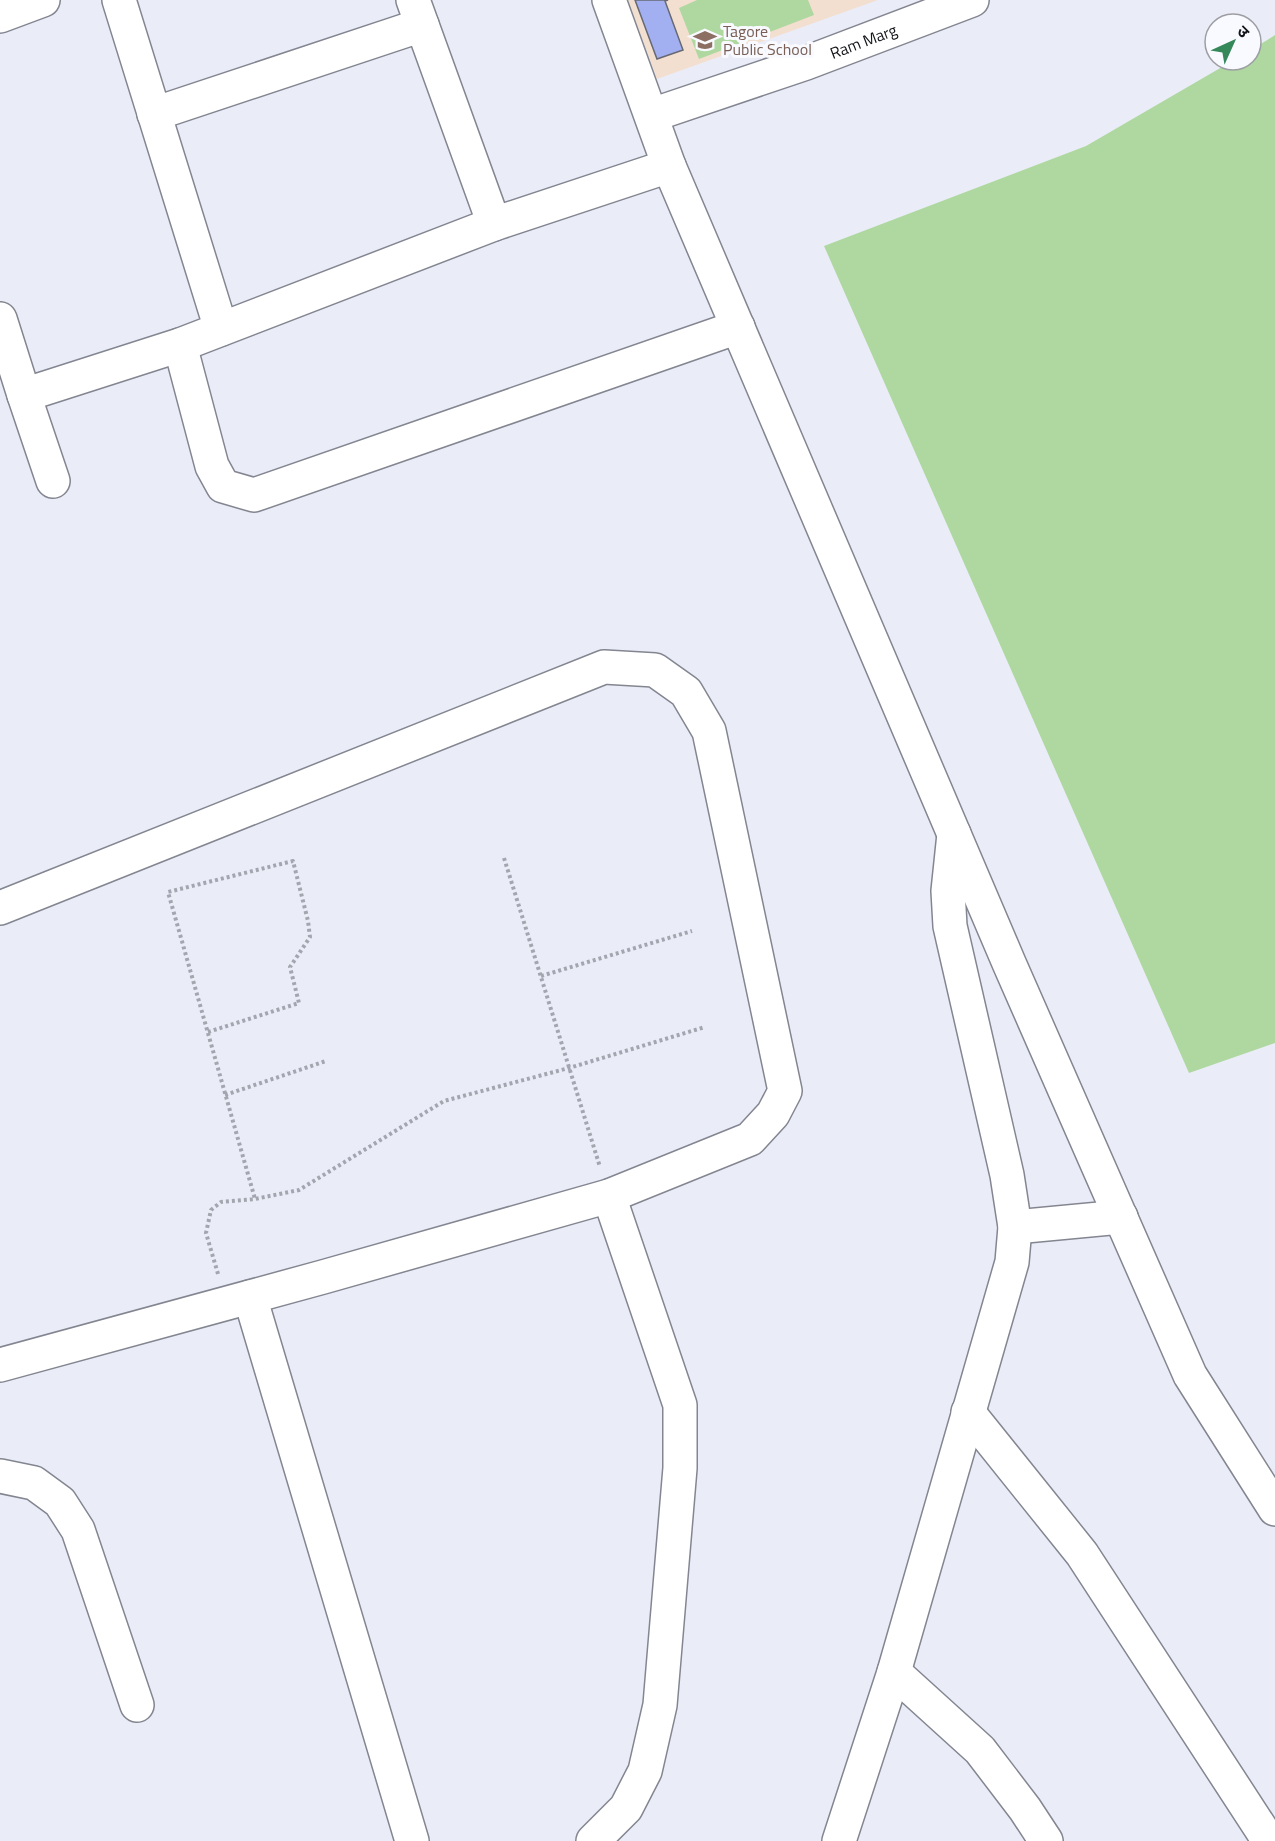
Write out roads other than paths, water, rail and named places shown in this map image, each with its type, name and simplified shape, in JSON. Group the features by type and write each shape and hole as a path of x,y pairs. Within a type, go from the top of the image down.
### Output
{"street":[{"path":"0,16 44,0"},
{"path":"119,0 221,329"},
{"path":"609,0 669,166 954,834 1190,1375 1275,1509"},
{"name":"Ram Marg","path":"652,115 806,63 972,0"},
{"path":"154,114 417,12 494,224"},
{"path":"24,395 180,345 494,224 669,166"},
{"path":"0,319 52,482"},
{"path":"180,345 212,466 222,486 254,495 738,327"},
{"path":"0,908 604,667 655,670 686,692 709,731 784,1091 773,1114 750,1139 609,1196 0,1365"},
{"path":"839,1841 894,1672 1012,1262 1015,1227 1007,1175 950,926 948,891 954,834"},
{"path":"593,1841 626,1808 645,1770 660,1705 680,1468 680,1405 609,1196"},
{"path":"1015,1227 1121,1218"},
{"path":"239,1300 412,1841"},
{"path":"968,1412 1082,1554 1269,1841"},
{"path":"0,1476 34,1483 60,1502 78,1530 136,1705"},
{"path":"894,1672 980,1750 1046,1841"}],"place":[{"name":"Tagore Public School","path":"705,40"}]}
